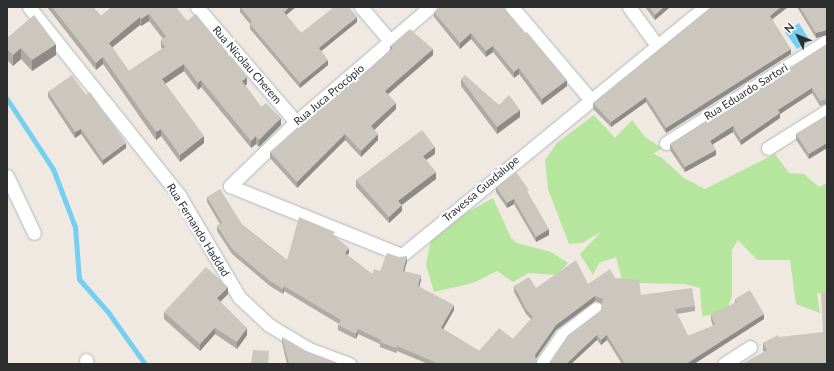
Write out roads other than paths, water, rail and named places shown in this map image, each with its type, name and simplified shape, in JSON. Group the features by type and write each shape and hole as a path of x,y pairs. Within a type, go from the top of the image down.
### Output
{"street":[{"name":"Rua Fernando Haddad","path":"29,7 179,195 239,297 276,329 309,349 349,364"},
{"name":"Rua Nicolau Cherem","path":"197,7 296,122"},
{"path":"361,7 391,42"},
{"name":"Rua Juca Procópio","path":"230,186 296,122 430,7"},
{"path":"512,7 590,99"},
{"path":"629,7 656,44"},
{"name":"Travessa Guadalupe","path":"230,186 402,255 656,44 705,7"},
{"name":"Rua Eduardo Sartori","path":"666,143 827,41"},
{"path":"768,148 827,111"},
{"path":"7,176 34,233"},
{"path":"542,364 562,335 596,309"},
{"path":"724,364 750,347"}],"water":[{"path":"799,23 810,41 797,49 785,32"}],"waterway":[{"path":"7,99 53,169 75,227 79,279 108,312 145,364"}]}
